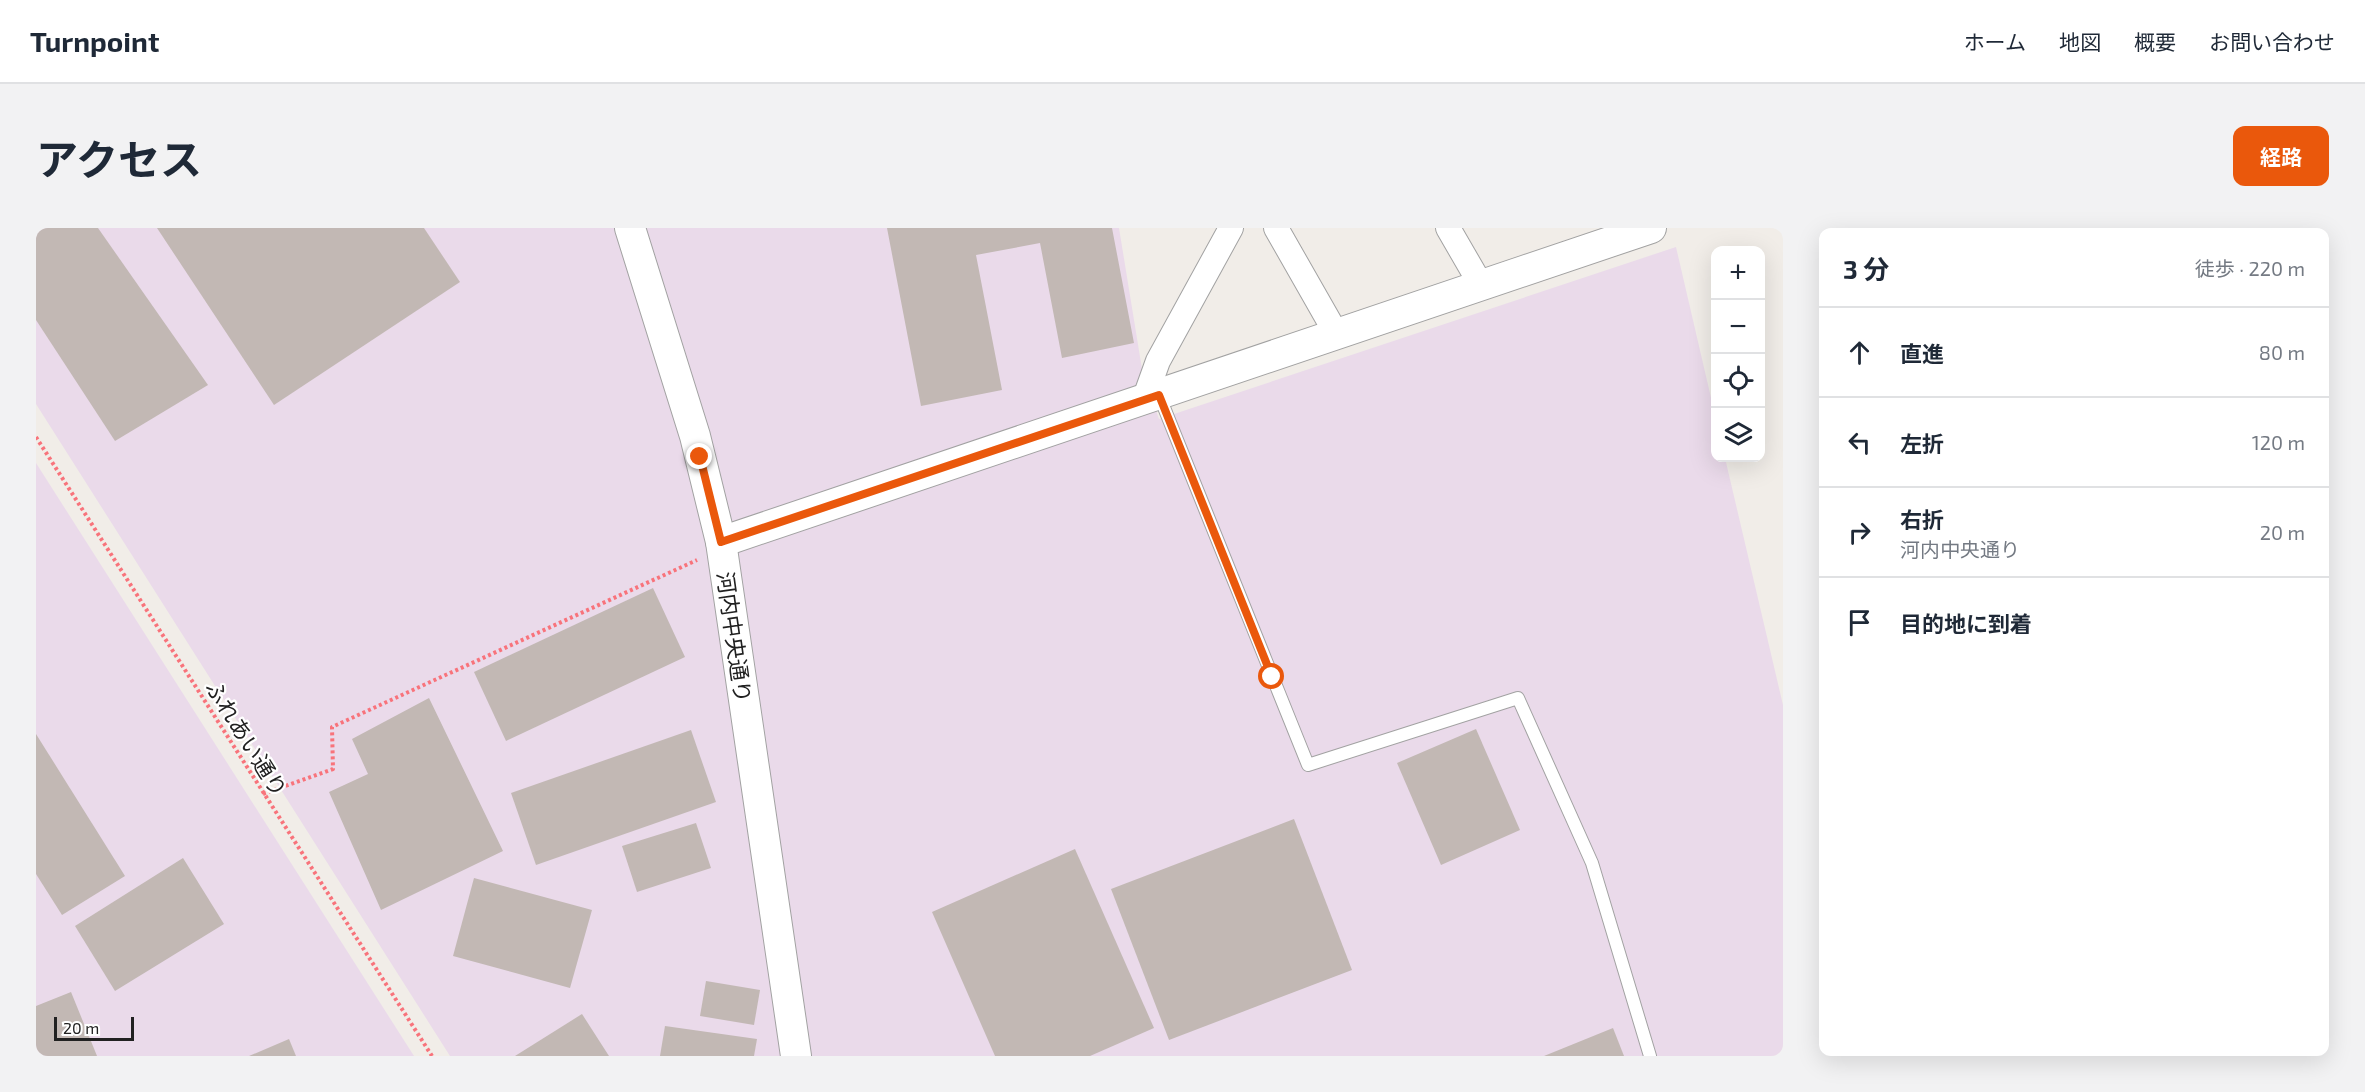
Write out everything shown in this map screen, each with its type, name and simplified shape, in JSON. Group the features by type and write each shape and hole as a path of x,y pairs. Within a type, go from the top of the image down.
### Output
{"street":[{"name":"河内中央通り","path":"630,228 695,436 721,542 796,1056"},
{"path":"1151,398 1158,361 1231,228"},
{"path":"1276,228 1337,334"},
{"path":"1448,228 1481,285"},
{"path":"721,542 1481,285 1620,233 1651,228"}],"lane":[{"path":"1151,398 1308,765 1518,698 1592,863 1650,1056"}],"path":[{"name":"ふれあい通り","path":"36,437 432,1056"},
{"path":"263,794 333,769 332,726 702,558 707,575 725,572"}],"shaded area":[{"path":"36,228 1119,228 1142,369 1159,419 1676,247 1711,398 1711,462 1726,462 1783,705 1783,1056 450,1056 36,404"},
{"path":"36,463 414,1056 36,1056"}],"building":[{"path":"36,228 98,228 208,385 115,441 36,320"},
{"path":"157,228 424,228 460,282 274,405"},
{"path":"887,228 1112,228 1134,343 1062,358 1040,243 976,255 1002,390 921,406"},
{"path":"653,588 685,657 506,741 474,672"},
{"path":"429,698 503,851 381,910 329,792 368,774 352,739"},
{"path":"1476,729 1520,830 1441,865 1397,763"},
{"path":"691,730 716,802 536,865 511,793"},
{"path":"36,734 125,876 62,915 36,874"},
{"path":"1294,819 1352,970 1169,1040 1111,889"},
{"path":"696,823 711,868 637,892 622,846"},
{"path":"1075,849 1154,1028 1090,1056 995,1056 932,912"},
{"path":"183,858 224,924 115,991 75,926"},
{"path":"474,878 592,910 570,988 453,956"},
{"path":"706,981 760,990 754,1025 700,1016"},
{"path":"71,992 97,1056 36,1056 36,1006"},
{"path":"582,1014 609,1056 515,1056"},
{"path":"665,1026 757,1039 754,1056 660,1056"},
{"path":"1613,1028 1624,1056 1544,1056"},
{"path":"289,1039 296,1056 249,1056"}],"route":[{"path":"700,457 721,542 1159,395 1272,677"}]}
